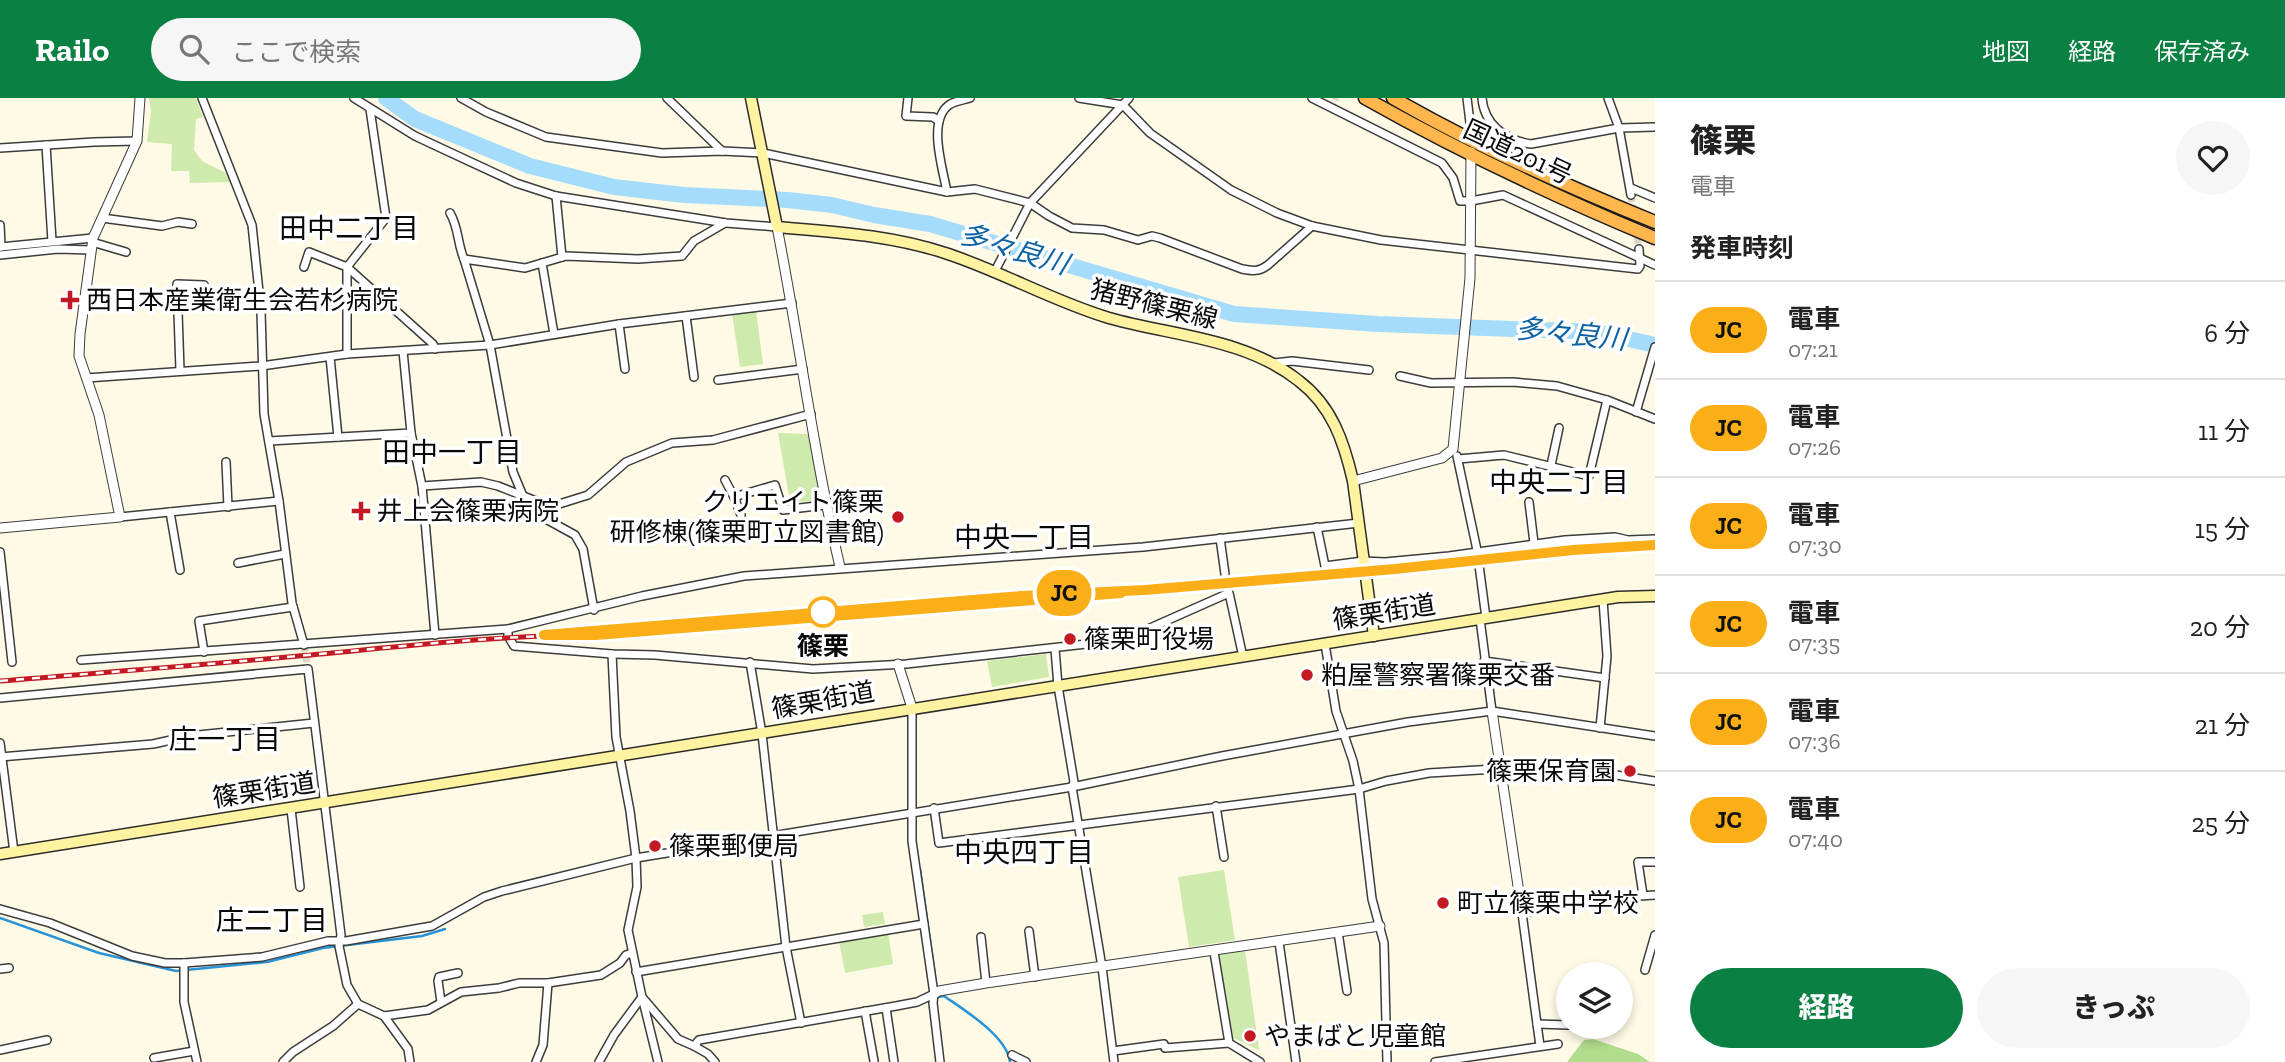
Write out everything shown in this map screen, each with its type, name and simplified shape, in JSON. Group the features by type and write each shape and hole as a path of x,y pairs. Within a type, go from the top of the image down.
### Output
{"highway":[{"name":"国道201号","path":"1365,98 1471,156 1591,212 1655,238"},
{"name":"国道201号","path":"1393,98 1536,171 1655,222"}],"main road":[{"path":"751,98 776,225"},
{"name":"猪野篠栗線","path":"776,225 896,240 947,253 995,270 1070,306 1236,348 1273,363 1299,381 1323,403 1338,431 1353,481 1374,636"},
{"name":"篠栗街道","path":"0,854 1603,600 1655,596"}],"street":[{"path":"120,517 99,415 79,356 80,334 92,243 137,141 140,98"},
{"path":"202,98 252,225 260,303 264,414 293,607 304,645"},
{"path":"354,98 415,136 516,183 556,196 726,223 776,225 792,303 825,505 840,567"},
{"path":"461,98 486,112 546,137 662,153 722,151 763,155 947,192 975,189 1030,203 1072,228 1104,230 1138,240 1152,236 1254,271 1261,271 1312,226"},
{"path":"667,98 722,151"},
{"path":"908,98 906,116 933,117 939,121"},
{"path":"947,192 936,128 949,104 970,98"},
{"path":"1079,98 1123,105 1150,133 1231,190 1277,213 1312,226 1381,240 1637,269 1639,249"},
{"path":"995,270 1030,203 1129,98"},
{"path":"1312,98 1333,104 1442,163 1453,178 1460,201 1503,195 1655,265"},
{"path":"1467,98 1472,139 1470,249 1453,449 1458,459 1477,550 1484,661 1502,770 1539,1046"},
{"path":"1482,98 1483,110 1495,128 1531,144 1619,128 1655,127"},
{"path":"1608,98 1619,128 1631,191 1655,198"},
{"path":"347,354 347,267 386,218 370,109"},
{"path":"0,148 137,141"},
{"path":"46,145 52,241"},
{"path":"556,196 562,257"},
{"path":"450,213 457,225 460,250 490,345 513,472 523,496 544,518 575,535 583,549 594,610"},
{"path":"102,218 162,226 178,222 192,224"},
{"path":"464,259 525,268 562,257 638,259 682,256 694,241 726,223"},
{"path":"0,225 0,250"},
{"path":"0,250 52,241 92,243 126,252"},
{"path":"0,250 58,249 92,243"},
{"path":"304,267 309,252 347,267 433,344 435,349"},
{"path":"542,263 554,334"},
{"path":"180,370 177,284 204,285"},
{"path":"86,378 261,366 347,354 490,345 619,324 792,303"},
{"path":"686,316 694,377"},
{"path":"619,324 625,369"},
{"path":"1636,412 1655,347"},
{"path":"403,351 411,433 422,486 435,635"},
{"path":"330,357 338,437"},
{"path":"1273,363 1292,361 1369,370"},
{"path":"718,380 803,369"},
{"path":"1400,376 1431,383 1557,386 1607,400 1655,419"},
{"path":"1458,459 1504,455 1589,476 1607,400"},
{"path":"422,486 481,482 556,505 588,495 626,462 672,443 713,440 811,414"},
{"path":"1551,466 1559,428"},
{"path":"269,441 411,433"},
{"path":"1353,481 1442,458 1453,449"},
{"path":"226,462 228,507"},
{"path":"725,480 741,515"},
{"path":"734,497 775,485 783,510 825,505"},
{"path":"0,528 279,501"},
{"path":"1529,502 1534,543"},
{"path":"170,512 180,570"},
{"path":"81,660 509,629 642,596 744,576 966,560 1359,523"},
{"path":"1317,527 1325,566 1363,561 1385,562 1534,543 1615,537 1628,540 1655,539"},
{"path":"1220,538 1224,573"},
{"path":"0,552 12,662"},
{"path":"237,563 285,554"},
{"path":"509,629 508,636 514,646 750,662 813,669 898,664 1123,640 1229,593 1244,657"},
{"path":"1600,728 1607,656 1603,600"},
{"path":"204,652 199,621 293,607"},
{"path":"1325,644 1336,711 1359,789 1372,899 1384,943 1387,1062"},
{"path":"1055,649 1058,686 1074,782 1072,787 1102,967 1114,1062"},
{"path":"612,654 616,737 636,858 637,887 628,930 659,1062"},
{"path":"1484,661 1605,678"},
{"path":"750,662 762,734 786,947 802,1023"},
{"path":"898,664 912,709 911,812 940,1062"},
{"path":"0,698 308,669 339,946 347,985 358,1004 384,1016 408,1049 410,1062"},
{"path":"0,909 50,923 132,956 165,963 262,957 328,941 432,926 484,897 502,891 636,858 1072,787 1344,734 1492,711 1655,736"},
{"path":"1,757 153,744 189,736 314,723"},
{"path":"0,744 14,852"},
{"path":"934,808 939,843 1359,789 1386,780 1429,773 1548,768 1655,780"},
{"path":"1216,806 1224,858"},
{"path":"291,809 300,887"},
{"path":"1643,895 1637,862 1655,862"},
{"path":"1522,913 1594,899 1655,895"},
{"path":"636,972 924,924"},
{"path":"694,1046 699,1040 917,1002 939,990 1380,926"},
{"path":"1029,931 1035,977"},
{"path":"1338,932 1347,991"},
{"path":"1644,970 1655,935"},
{"path":"981,936 986,983"},
{"path":"1279,942 1296,1062"},
{"path":"1214,952 1229,1043"},
{"path":"384,1016 428,1010 461,992 601,975 632,953"},
{"path":"184,963 184,1002 197,1062"},
{"path":"441,1002 439,976 458,973"},
{"path":"536,1062 543,1045 548,983"},
{"path":"642,997 678,1040 708,1054 715,1062"},
{"path":"599,1062 611,1038 642,997"},
{"path":"282,1062 358,1004"},
{"path":"886,1008 894,1062"},
{"path":"865,1011 874,1061"},
{"path":"1537,1024 1556,1025"},
{"path":"0,1050 47,1040"},
{"path":"1113,1051 1164,1044 1165,1048 1229,1043 1260,1062"},
{"path":"1435,1062 1558,1044"},
{"path":"154,1058 194,1051"},
{"path":"1012,1055 1026,1062"}],"green space":[{"path":"149,98 196,98 203,117 196,119 194,150 202,161 230,175 231,182 190,183 189,171 171,171 172,144 147,142 151,111"},
{"path":"756,310 763,364 740,367 732,313"},
{"path":"778,433 810,434 822,501 790,502"},
{"path":"1046,654 1049,677 992,687 987,661"},
{"path":"1224,870 1235,940 1189,947 1178,877"},
{"path":"883,912 885,924 864,927 862,915"},
{"path":"888,932 893,964 845,973 839,941"},
{"path":"1245,950 1259,1050 1233,1038 1219,954"},
{"path":"1593,1039 1638,1054 1650,1062 1567,1062 1584,1040"}],"waterway":[{"name":"多々良川","path":"386,98 415,119 530,166 614,187 684,195 832,205 930,224 1234,314 1378,324 1597,332 1655,345"},
{"path":"920,869 936,984"},
{"path":"0,918 99,953 176,971 267,962 323,948 422,936 445,929"},
{"path":"937,994 938,997 944,996 993,1033 1007,1052 1010,1062"}],"tunnel":[{"path":"1631,195 1639,249"},
{"path":"304,645 308,669"}],"railway":[{"path":"0,681 480,640 596,635 1098,596 1573,550 1655,545"}],"train":[{"name":"JC","path":"1121,593 596,635 544,635 1021,596 1145,590 1395,569 1573,550 1655,545"}],"place":[{"name":"西日本産業衛生会若杉病院","path":"70,300"},
{"name":"井上会篠栗病院","path":"361,511"},
{"name":"クリエイト篠栗 研修棟(篠栗町立図書館)","path":"898,517"},
{"name":"篠栗","path":"823,612"},
{"name":"篠栗町役場","path":"1070,639"},
{"name":"粕屋警察署篠栗交番","path":"1307,675"},
{"name":"篠栗保育園","path":"1630,771"},
{"name":"篠栗郵便局","path":"655,846"},
{"name":"町立篠栗中学校","path":"1443,903"},
{"name":"やまばと児童館","path":"1250,1036"}],"district":[{"name":"田中二丁目","path":"349,228"},
{"name":"田中一丁目","path":"452,452"},
{"name":"中央二丁目","path":"1559,482"},
{"name":"中央一丁目","path":"1024,537"},
{"name":"庄一丁目","path":"225,739"},
{"name":"中央四丁目","path":"1024,852"},
{"name":"庄二丁目","path":"272,920"}]}
